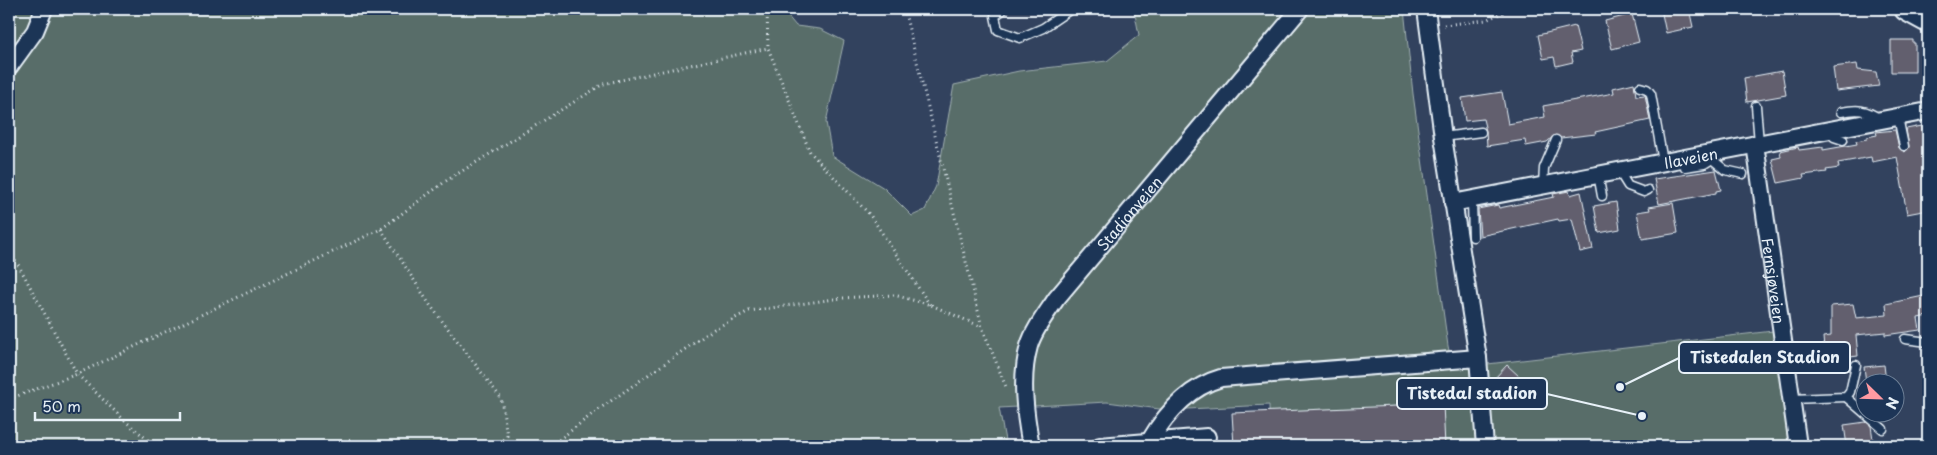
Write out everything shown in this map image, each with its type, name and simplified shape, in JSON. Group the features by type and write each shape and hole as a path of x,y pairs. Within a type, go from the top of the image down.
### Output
{"main road":[{"path":"1906,9 1928,21"}],"street":[{"path":"9,67 36,30 44,9"},
{"name":"Stadionveien","path":"1031,446 1025,412 1026,364 1030,344 1056,299 1300,9"},
{"path":"1426,9 1443,137 1478,358 1485,446"},
{"name":"Ilaveien","path":"1453,203 1618,170 1712,156 1757,144 1809,140 1828,130 1928,111"},
{"name":"Femsjøveien","path":"1757,144 1798,446"},
{"path":"1149,442 1168,413 1214,380 1478,358"},
{"path":"1100,446 1207,437"}],"lane":[{"path":"1004,9 995,16 998,30 1020,38 1043,28 1072,9"},
{"path":"1640,87 1647,89 1651,94 1663,162"},
{"path":"1756,106 1757,144"},
{"path":"1841,112 1858,109 1870,112 1882,120"},
{"path":"1898,117 1904,146"},
{"path":"1828,130 1834,137 1843,140"},
{"path":"1443,137 1481,132"},
{"path":"1543,185 1544,168 1556,140"},
{"path":"1685,167 1704,164 1712,156 1726,170 1743,174"},
{"path":"1618,170 1628,186 1644,192 1648,190"},
{"path":"1598,174 1602,196"},
{"path":"1472,200 1473,237"},
{"path":"1905,339 1928,342"},
{"path":"1846,397 1850,392 1856,365"},
{"path":"1791,399 1846,397 1883,429"}],"path":[{"path":"767,9 768,48 810,152 870,216 931,306"},
{"path":"551,446 595,412 714,329 749,311 842,298 894,295 931,306 982,327 904,9"},
{"path":"1429,27 1486,20 1510,9"},
{"path":"9,399 77,374 382,229 446,181 603,84 768,48"},
{"path":"382,229 430,305 501,398 507,436 496,446"},
{"path":"9,253 77,374 124,420 155,446"}],"green space":[{"path":"9,9 790,9 786,14 796,26 820,29 844,41 826,122 832,156 884,188 912,216 925,210 936,186 954,85 1019,71 1107,61 1139,35 1134,9 1404,9 1413,94 1448,346 1453,368 1773,331 1790,446 1270,446 1269,405 1167,410 1107,402 999,408 1006,446 9,446"}],"building":[{"path":"1661,9 1689,9 1693,27 1666,33"},
{"path":"1632,14 1639,42 1612,49 1605,21"},
{"path":"1575,26 1581,51 1571,53 1573,62 1556,66 1554,57 1543,59 1538,35"},
{"path":"1891,40 1913,40 1913,43 1915,43 1915,72 1891,72"},
{"path":"1857,64 1858,70 1876,72 1879,86 1836,91 1833,67"},
{"path":"1782,71 1786,95 1747,102 1744,78"},
{"path":"1634,83 1636,96 1645,95 1650,120 1595,132 1596,134 1561,138 1555,135 1547,142 1526,146 1525,140 1487,146 1483,119 1465,121 1462,98 1502,92 1508,124 1545,117 1543,106 1614,93 1613,88"},
{"path":"1922,126 1928,169 1928,210 1907,214 1897,157 1872,162 1871,157 1838,163 1839,168 1826,170 1827,172 1803,175 1804,178 1778,183 1772,159 1781,157 1780,151 1798,147 1799,150 1823,147 1823,150 1857,144 1856,141 1877,135 1876,132 1895,130 1899,148 1905,152 1909,147 1906,129"},
{"path":"1716,170 1721,190 1716,191 1716,193 1659,204 1654,179"},
{"path":"1569,191 1570,195 1581,192 1593,249 1580,252 1572,219 1559,221 1558,219 1480,236 1478,209 1498,205 1499,208 1554,197 1553,194"},
{"path":"1616,202 1620,229 1599,233 1594,206"},
{"path":"1673,203 1678,233 1642,239 1637,212 1650,210 1649,207"},
{"path":"1928,295 1928,316 1918,318 1920,330 1885,335 1885,332 1856,335 1858,356 1825,360 1823,337 1831,336 1831,306 1853,304 1856,318 1887,315 1886,304"},
{"path":"1507,365 1520,377 1508,391 1494,379"},
{"path":"1884,365 1885,372 1865,372 1864,367"},
{"path":"1443,404 1445,446 1234,446 1232,413"},
{"path":"1866,422 1871,426 1874,446 1847,446 1844,425"}],"place":[{"name":"Tistedalen Stadion","path":"1620,387"},
{"name":"Tistedal stadion","path":"1642,416"}]}
